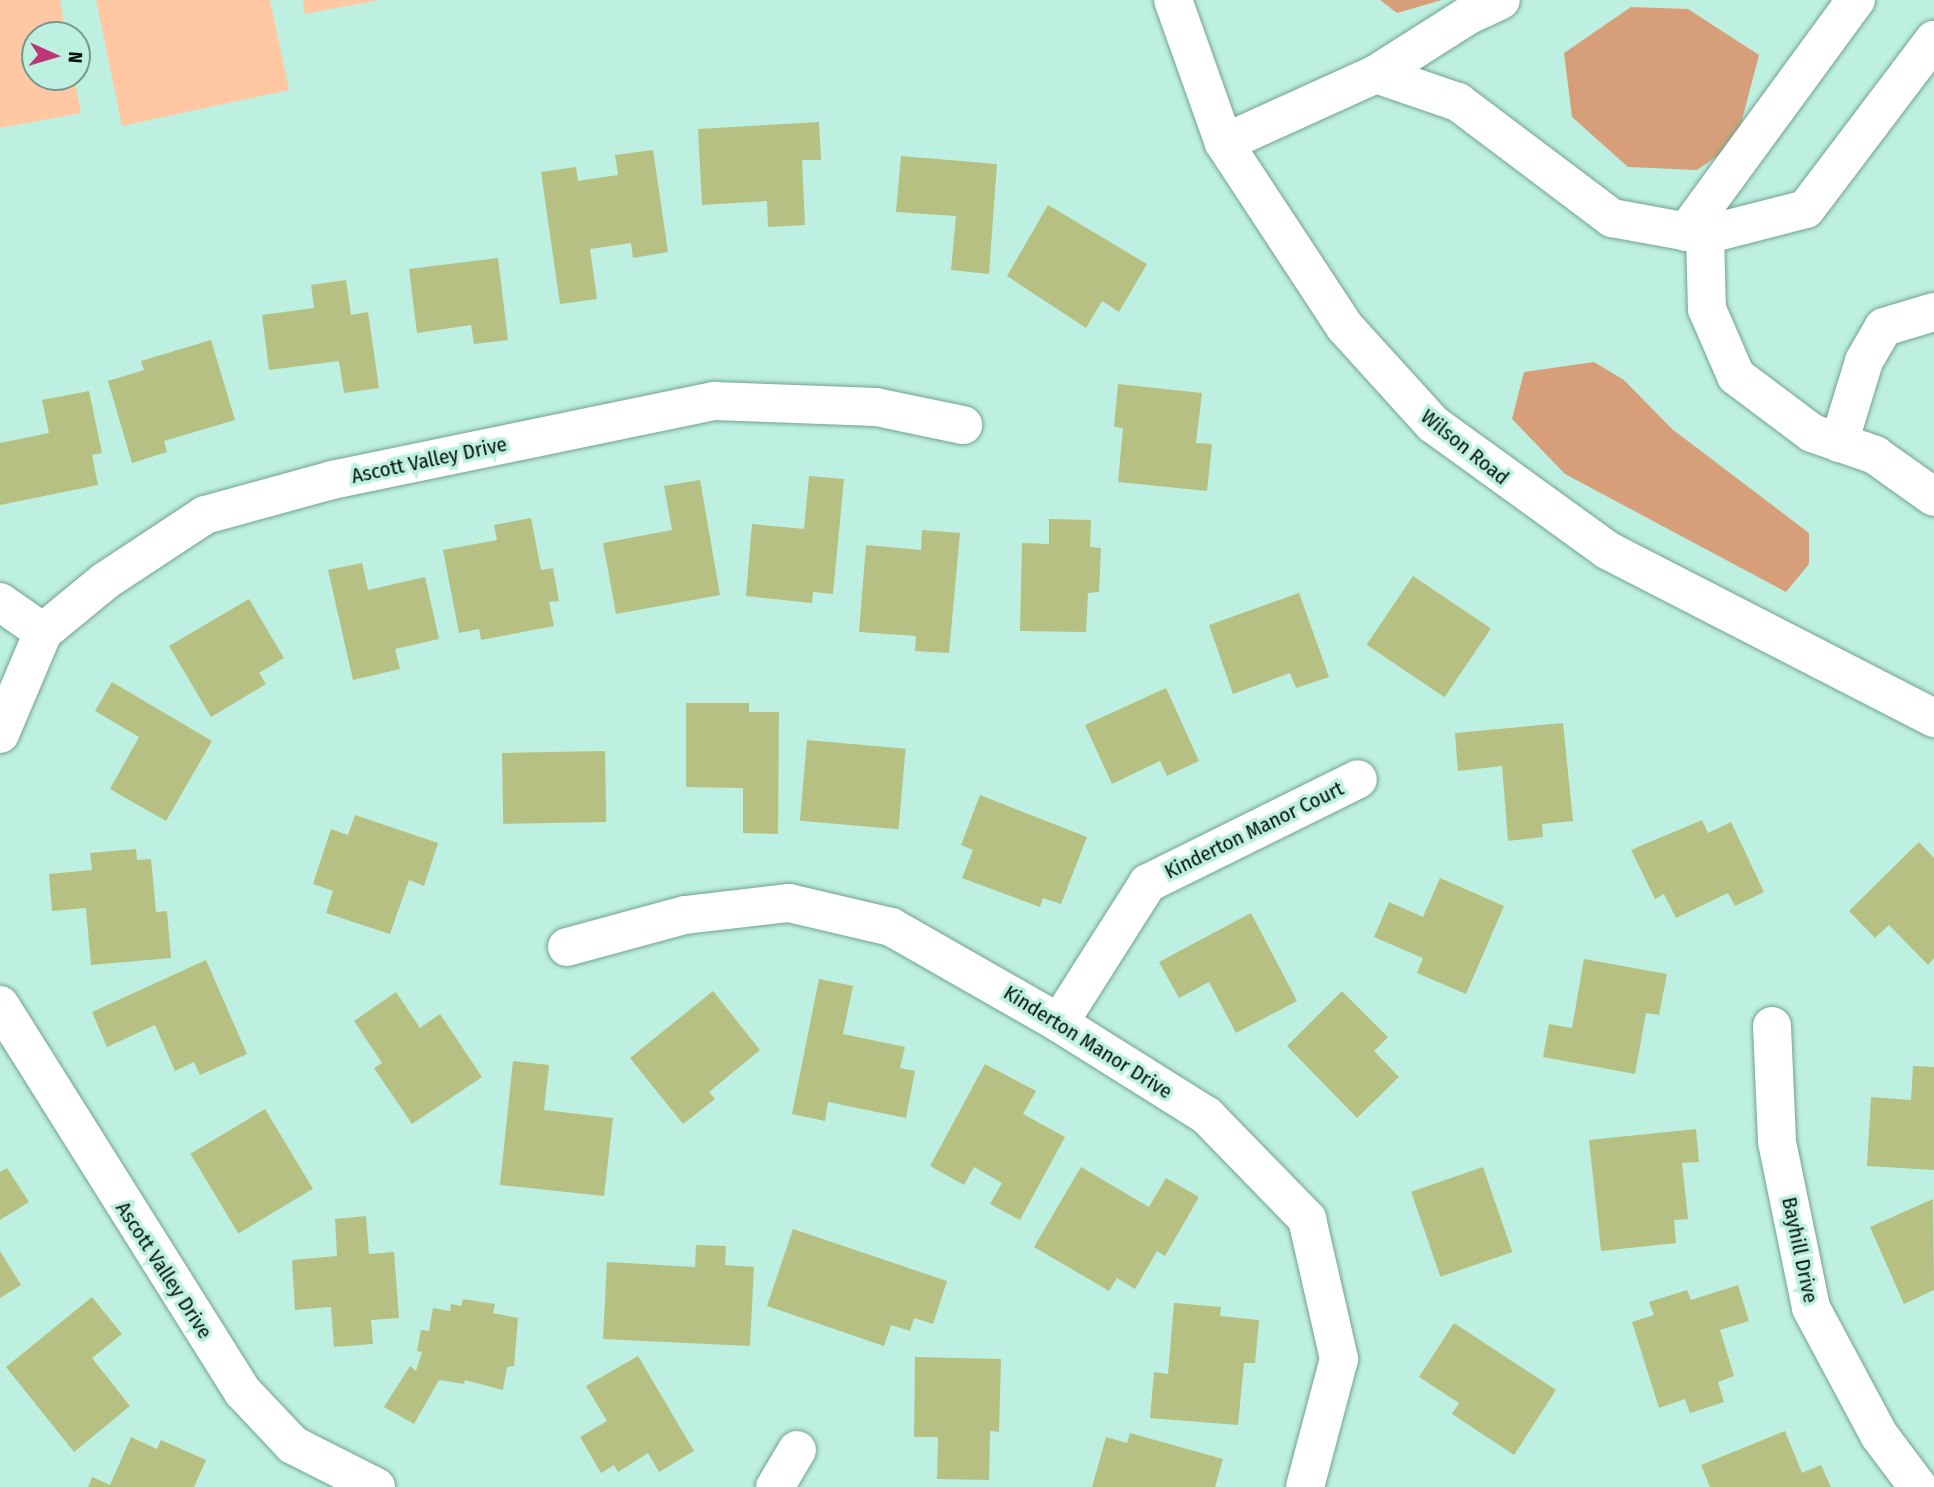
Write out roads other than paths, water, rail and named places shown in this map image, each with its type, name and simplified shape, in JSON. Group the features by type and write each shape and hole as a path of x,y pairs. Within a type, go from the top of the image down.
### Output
{"street":[{"name":"Wilson Road","path":"1173,0 1224,143 1345,327 1433,424 1607,550 1934,718"},
{"path":"1224,143 1376,74 1469,15 1501,0"},
{"path":"1856,0 1695,234 1707,309 1736,376 1812,433 1875,455 1934,497"},
{"path":"1376,74 1458,102 1612,218 1695,234 1806,209 1934,40"},
{"path":"1839,443 1864,361 1884,327 1934,312"},
{"name":"Ascott Valley Drive","path":"0,734 43,632 105,581 205,515 332,480 714,401 876,407 963,425"},
{"path":"0,602 43,632"},
{"name":"Kinderton Manor Court","path":"1059,1023 1148,883 1358,779"},
{"name":"Kinderton Manor Drive","path":"567,947 685,915 789,903 891,927 1059,1023 1208,1116 1307,1219 1339,1359 1314,1484"},
{"name":"Ascott Valley Drive","path":"0,1005 243,1392 293,1445 376,1487"},
{"name":"Bayhill Drive","path":"1772,1026 1777,1142 1811,1308 1879,1435 1918,1487"},
{"path":"775,1487 797,1450"}]}
